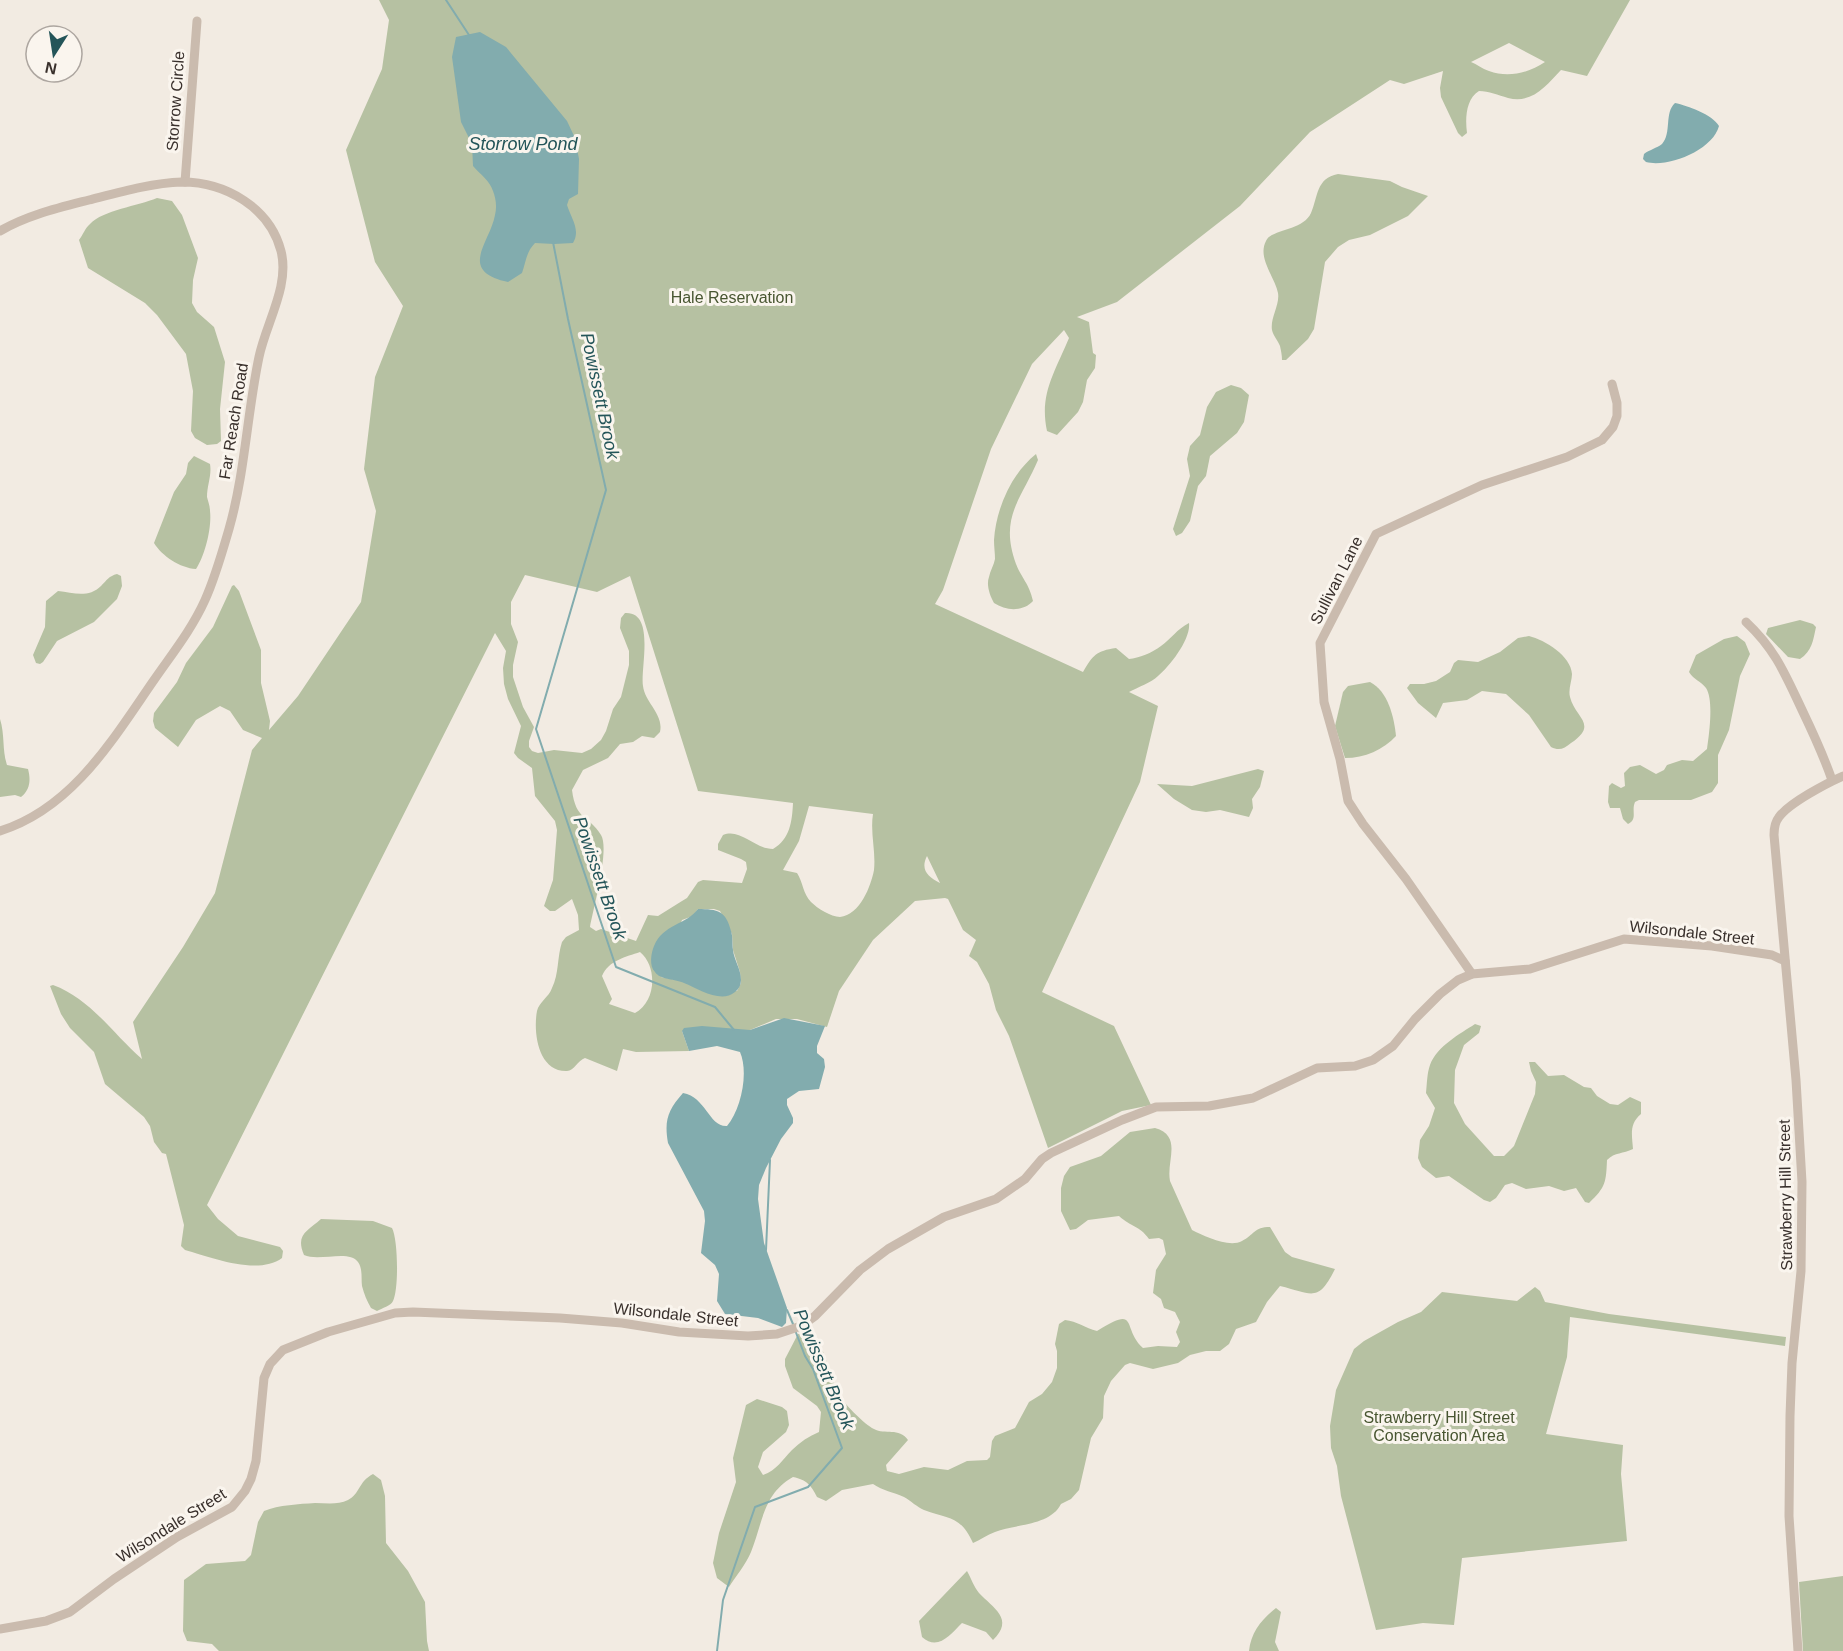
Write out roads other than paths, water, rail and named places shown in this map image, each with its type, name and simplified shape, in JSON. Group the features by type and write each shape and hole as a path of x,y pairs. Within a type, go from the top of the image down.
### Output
{"street":[{"name":"Storrow Circle","path":"185,182 197,21"},
{"name":"Far Reach Road","path":"0,231 19,220 55,208 124,191 185,182 214,187 240,197 262,213 274,230 284,272 259,358 243,462 230,526 205,600 189,628 92,766 70,791 27,819 0,831"},
{"name":"Sullivan Lane","path":"1472,974 1348,801 1340,759 1324,702 1320,643 1376,534 1482,485 1567,457 1602,440 1617,416 1617,403 1612,384"},
{"path":"1746,622 1766,642 1785,670 1821,748 1832,780"},
{"name":"Strawberry Hill Street","path":"1798,1651 1790,1516 1790,1416 1792,1363 1801,1271 1803,1198 1801,1142 1773,835 1778,818 1787,809 1832,780 1843,776"},
{"name":"Wilsondale Street","path":"0,1629 46,1621 70,1612 114,1579 177,1538 232,1507 242,1497 251,1479 263,1383 268,1368 283,1350 310,1339 395,1313 413,1312 560,1318 622,1323 679,1332 747,1336 792,1329 815,1316 860,1270 888,1249 944,1217 996,1199 1025,1179 1042,1159 1051,1153 1156,1107 1209,1106 1253,1098 1317,1068 1355,1066 1373,1060 1393,1046 1415,1018 1440,994 1458,980 1472,974 1530,969 1624,939 1712,946 1772,955 1785,961"}],"water":[{"name":"Storrow Pond","path":"480,32 506,47 567,121 575,138 579,159 578,194 569,199 567,205 576,229 573,243 535,243 528,254 522,273 508,282 484,271 480,263 483,246 495,215 495,200 490,184 473,166 472,144 461,122 452,57 456,37"},
{"path":"1675,103 1693,108 1716,122 1719,126 1715,135 1699,150 1677,160 1646,162 1643,159 1644,154 1662,144 1665,139 1670,112"},
{"path":"698,909 720,912 729,924 741,980 739,988 729,995 710,994 657,975 653,969 652,952 658,939"},
{"path":"784,1018 825,1026 817,1046 817,1053 824,1059 825,1067 819,1089 799,1091 787,1099 793,1123 781,1139 759,1185 758,1199 764,1243 787,1308 786,1323 782,1327 758,1318 725,1314 717,1301 719,1274 715,1265 701,1253 704,1211 668,1143 667,1122 671,1110 683,1093 697,1100 716,1122 727,1126 740,1101 744,1080 740,1052 717,1046 689,1051 682,1031 684,1028 702,1026 750,1030"}],"waterway":[{"name":"Powissett Brook","path":"446,0 469,35"},
{"name":"Powissett Brook","path":"553,242 606,490 536,729 616,967 715,1007 734,1030"},
{"name":"Powissett Brook","path":"766,1250 770,1160"},
{"name":"Powissett Brook","path":"787,1310 793,1324"},
{"name":"Powissett Brook","path":"717,1651 723,1600 755,1507 808,1487 842,1448 813,1369 805,1356 795,1330"}],"park label":[{"name":"Hale Reservation","path":"732,297"},
{"name":"Strawberry Hill Street Conservation Area","path":"1439,1426"}]}
